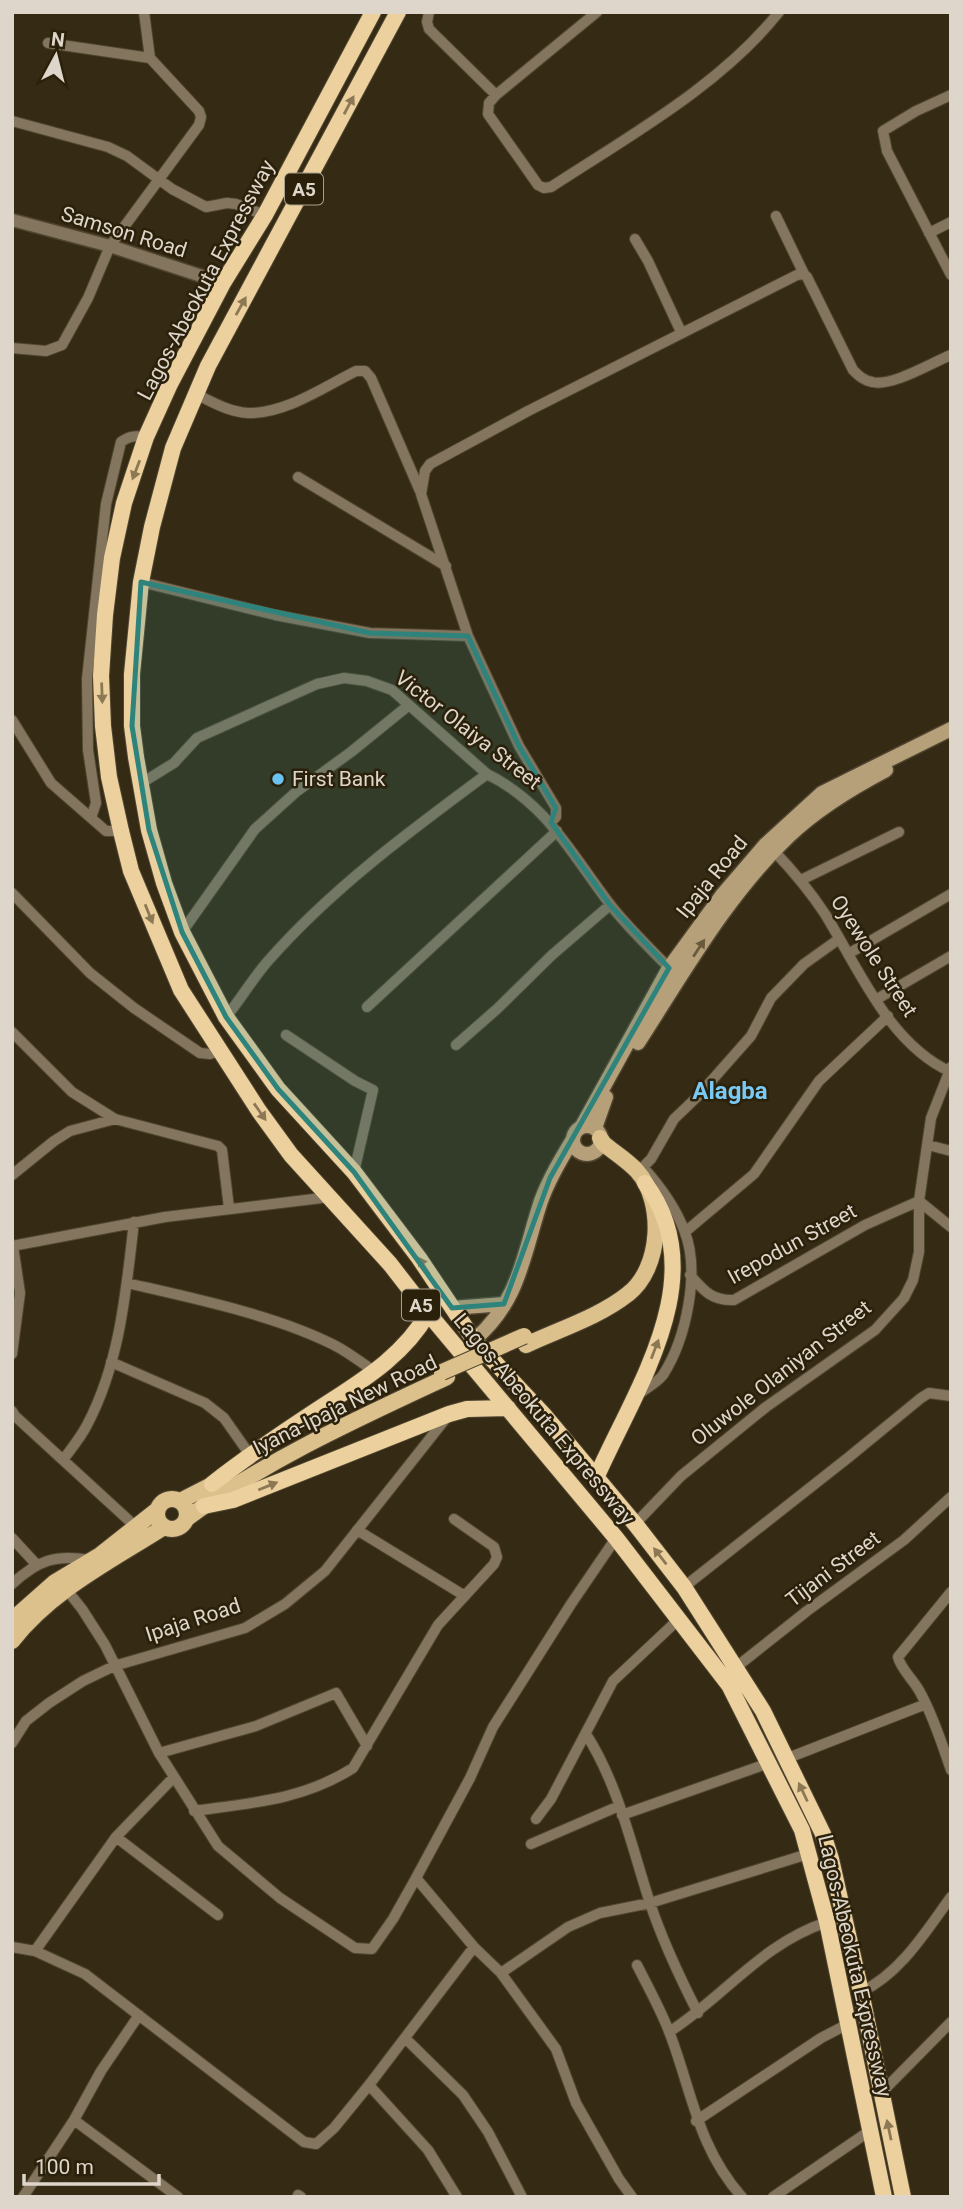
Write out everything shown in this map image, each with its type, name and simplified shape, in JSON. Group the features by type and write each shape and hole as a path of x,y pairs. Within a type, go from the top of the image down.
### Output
{"highway":[{"name":"Lagos-Abeokuta Expressway","path":"373,12 265,215 223,283 170,384 146,438 124,503 105,615 101,676 109,777 121,831 131,871 181,990 218,1051 291,1155 390,1264 616,1538 729,1685 802,1830 827,1922 884,2197"},
{"name":"Lagos-Abeokuta Expressway","path":"398,12 208,366 173,447 141,582 132,674 132,726 140,784 156,856 182,932 226,1017 278,1089 354,1172 419,1258 474,1340 544,1415 684,1587 763,1711 788,1758 831,1858 903,2197"},
{"path":"596,1478 636,1396 664,1326 673,1265 671,1237 663,1210 642,1174"},
{"path":"212,1485 250,1455 375,1371 407,1343 428,1313"},
{"path":"204,1506 233,1500 449,1413 467,1409 508,1408"}],"main road":[{"name":"Ipaja Road","path":"474,1340 492,1324 505,1304 526,1258 540,1205 554,1171 587,1133 609,1088 717,902 765,845 822,793 951,729"},
{"name":"Ipaja Road","path":"674,973 774,851 796,829 828,804 894,766 951,738"},
{"path":"587,1133 642,1174"},
{"path":"554,1171 600,1145 587,1133"},
{"path":"586,1153 575,1147 587,1133"},
{"name":"Iyana-Ipaja New Road","path":"525,1340 608,1298 625,1284 642,1254 647,1238 647,1223 644,1207 633,1182 602,1154 586,1153"},
{"name":"Iyana-Ipaja New Road","path":"180,1501 371,1404 603,1310 630,1293 640,1282 653,1253 656,1237 654,1211 642,1174"},
{"path":"452,1308 505,1304"},
{"name":"Iyana-Ipaja New Road","path":"186,1519 231,1487 445,1375"},
{"path":"12,1620 55,1582 92,1560 168,1499 180,1501 186,1509 186,1519 180,1527 169,1529 158,1520 157,1510"},
{"path":"12,1641 23,1627 66,1590 164,1527"}],"street":[{"path":"12,348 46,351 62,345 88,298 110,246 200,125 199,111 150,58 144,12"},
{"path":"429,12 429,29 496,95"},
{"path":"597,12 488,103 488,114 538,185 544,188 551,187 650,123 715,75 753,42 779,12"},
{"path":"48,43 150,58"},
{"path":"951,95 916,111 883,131 887,151 951,275"},
{"path":"12,121 108,148 127,156 158,179 206,206 236,204 265,215"},
{"path":"776,216 853,370 863,379 874,383 888,382 951,355"},
{"name":"Samson Road","path":"12,220 110,246 223,283"},
{"path":"929,233 951,222"},
{"path":"635,239 681,332"},
{"path":"421,494 425,471 430,464 681,332 804,274"},
{"path":"196,393 227,409 247,413 272,411 356,370 365,371 371,378 421,494 468,636 519,746 556,808 554,827 367,1007"},
{"path":"91,818 96,803 88,750 87,679 105,514 111,476 121,442 135,435 146,438"},
{"path":"298,477 446,566"},
{"path":"141,582 275,615 370,633 468,636"},
{"name":"Victor Olaiya Street","path":"140,784 174,763 197,738 317,684 344,678 367,681 392,690 487,774 506,783 554,827 610,905 674,973"},
{"path":"182,932 255,829 296,792 409,705"},
{"path":"12,720 51,783 106,831 121,831"},
{"path":"226,1017 266,962 311,916 384,852 487,774"},
{"path":"801,880 899,832"},
{"name":"Oyewole Street","path":"774,851 801,880 888,1016 916,1049 950,1070"},
{"path":"12,893 90,973 134,1008 200,1053 218,1051"},
{"path":"848,954 951,894"},
{"path":"456,1045 610,905"},
{"path":"636,1396 661,1377 678,1346 689,1299 690,1275 685,1232 660,1186 642,1174 674,1119 751,1036 771,998 804,964 839,939"},
{"path":"877,999 951,956"},
{"path":"685,1232 754,1174 819,1081 888,1016"},
{"path":"12,1032 72,1091 115,1119 218,1146 222,1150 229,1208"},
{"path":"286,1035 373,1090 354,1172"},
{"name":"Oluwole Olaniyan Street","path":"635,1524 681,1476 766,1407 875,1330 904,1298 913,1280 919,1252 922,1167 931,1118 950,1070"},
{"path":"14,1169 70,1131 115,1119"},
{"path":"928,1145 951,1151"},
{"path":"12,1354 20,1293 12,1246 134,1222 330,1197"},
{"path":"919,1202 951,1227"},
{"name":"Irepodun Street","path":"690,1275 708,1295 720,1301 734,1300 865,1225 919,1202"},
{"path":"63,1460 86,1426 106,1382 124,1308 134,1222"},
{"path":"127,1283 251,1314 316,1337 336,1346 375,1371"},
{"path":"111,1362 205,1403 225,1418 250,1455"},
{"path":"684,1587 921,1398 929,1393 951,1396"},
{"path":"12,1411 136,1527"},
{"name":"Ipaja Road","path":"12,1743 26,1721 83,1681 114,1666 245,1628 268,1616 325,1571 449,1413"},
{"name":"Tijani Street","path":"735,1668 904,1540 951,1497"},
{"path":"194,1811 289,1797 313,1790 353,1768 438,1625 495,1564 497,1557 494,1547 454,1519"},
{"path":"357,1530 465,1596"},
{"path":"12,1538 36,1564"},
{"path":"66,1590 105,1645 159,1753 218,1846 280,1898 355,1948 372,1949 416,1878 470,1778 493,1727 616,1538"},
{"path":"12,1584 36,1564 70,1556 92,1560"},
{"path":"951,1592 898,1657 900,1665 909,1674 926,1704 951,1770"},
{"path":"536,1819 551,1799 613,1681 680,1618"},
{"path":"159,1753 256,1726 337,1693 367,1746"},
{"path":"788,1758 926,1704"},
{"path":"586,1734 600,1756 621,1811 669,1957 698,2013"},
{"path":"531,1844 621,1811 769,1763"},
{"path":"34,1951 116,1837 174,1777"},
{"path":"116,1837 218,1915"},
{"path":"501,1973 568,1927 600,1913 650,1903 808,1854"},
{"path":"416,1878 474,1947 501,1973 556,2049 576,2103 632,2197"},
{"path":"861,1992 877,1984 902,1961 951,1897"},
{"path":"669,2032 698,2013 744,1969 803,1930 827,1922"},
{"path":"12,1947 34,1951 85,1974 304,2142 316,2144 334,2128 369,2085 474,1947"},
{"path":"637,1965 669,2032 696,2121 710,2152 727,2180 742,2197"},
{"path":"23,2197 139,2015"},
{"path":"881,2093 951,2022"},
{"path":"696,2121 821,2038 848,2024"},
{"path":"405,2038 463,2095 488,2132 522,2197"},
{"path":"369,2085 428,2150 457,2197"},
{"path":"74,2120 178,2197"},
{"path":"773,2197 871,2130"}],"highlighted area":[{"path":"141,582 370,633 468,636 519,746 556,808 551,822 610,905 669,968 550,1178 504,1304 452,1308 354,1172 278,1089 226,1017 182,932 149,830 132,726"}],"place":[{"name":"First Bank","path":"278,779"}],"district":[{"name":"Alagba","path":"730,1091"}]}
